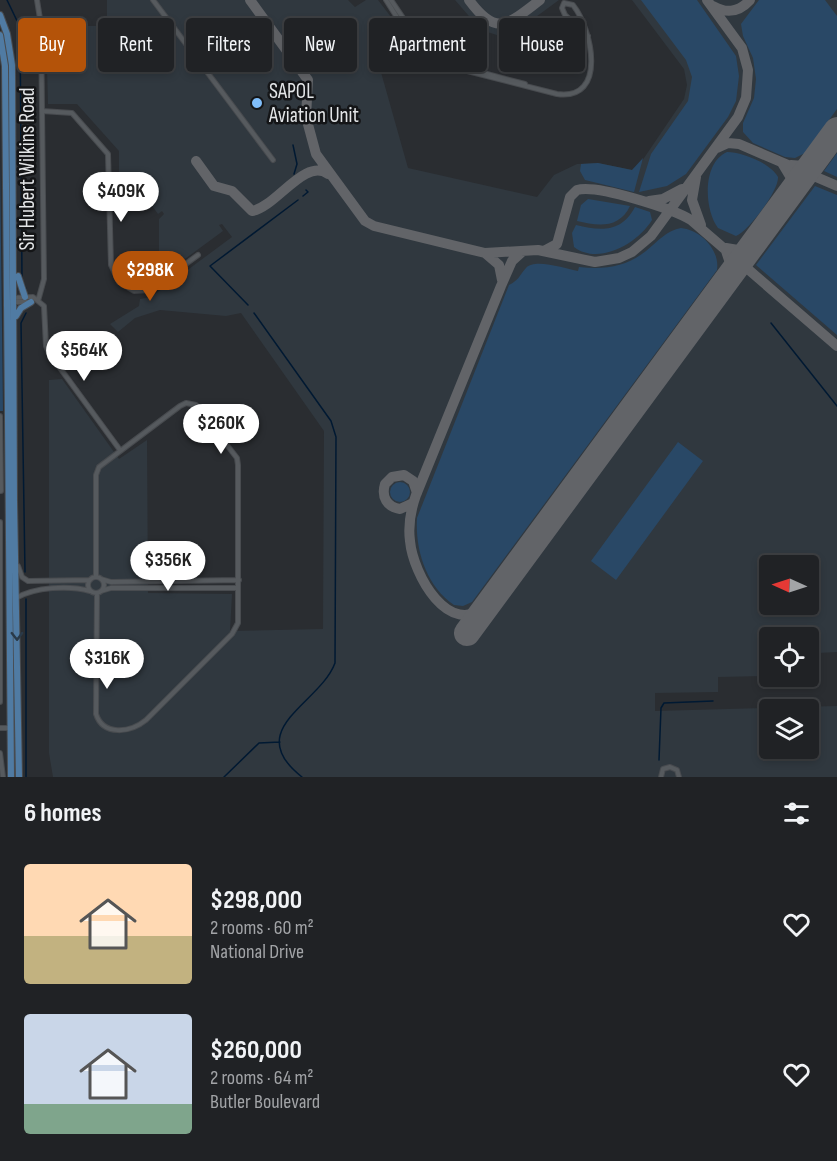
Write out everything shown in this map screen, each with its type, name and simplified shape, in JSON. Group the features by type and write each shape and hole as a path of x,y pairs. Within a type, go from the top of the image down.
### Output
{"main road":[{"path":"0,15 7,34 12,65 14,249 3,491 11,777"},
{"path":"0,35 5,66 12,300 15,321 14,501 19,777"},
{"path":"14,249 18,259 18,281 25,297"},
{"path":"15,321 21,308 31,302"},
{"path":"3,491 15,485"},
{"path":"3,491 14,501"},
{"path":"10,728 18,720"},
{"path":"10,728 18,740"}],"street":[{"name":"Sir Hubert Wilkins Road","path":"37,0 41,25 44,279 38,301"},
{"path":"153,0 273,160"},
{"path":"386,0 424,60 562,95 574,94 581,89 589,76 592,60 588,36 577,10 570,3 564,3 562,8 565,15 588,36"},
{"path":"391,0 411,30 420,51 427,58 503,76 531,87"},
{"path":"42,111 72,113 108,154 111,265 116,278 122,285 138,292 150,290 198,255"},
{"path":"12,300 33,297 38,301 45,311 46,346 49,353 120,450"},
{"path":"12,300 38,301"},
{"path":"96,577 96,475 102,464 180,406 192,404 201,409 237,458 236,628 139,726 110,730 103,726 96,714 99,592 104,586 101,579"},
{"path":"0,416 3,491"},
{"path":"0,522 0,702"},
{"path":"15,556 20,573 28,581 90,580 96,577 111,582 238,580"},
{"path":"90,580 90,591"},
{"path":"16,598 24,593 45,589 99,592 111,588 238,588"},
{"path":"0,728 10,728"},
{"path":"0,753 3,777"},
{"path":"660,777 663,770 670,767 677,770 679,777"}],"shaded area":[{"path":"107,0 348,0 355,7 366,0 378,0 392,18 369,18 369,72 381,72 408,168 537,197 554,175 577,164 598,163 632,170 642,161 684,99 687,85 684,69 632,0 837,0 837,652 819,653 819,627 759,627 759,676 718,677 718,692 655,693 655,711 759,708 759,759 819,759 819,706 837,706 837,777 53,777 49,753 49,380 62,379 119,459 147,440 148,593 232,594 230,631 323,629 324,431 241,313 226,316 160,310 135,318 118,332 110,324 139,306 140,299 151,297 232,237 222,224 219,225 223,231 159,278 159,219 164,214 162,211 158,214 131,177 133,172 119,172 119,151 77,104 48,104 47,72 86,72 86,26 98,26 98,72 174,72 174,18 107,18"},
{"path":"455,0 559,0 534,18 499,18 499,36 487,32 487,18 471,18"},
{"path":"641,0 697,0 736,56 739,76 736,101 728,117 686,174 667,186 639,192 651,154 688,101 692,77 686,60"},
{"path":"759,0 825,0 837,16 837,109 805,153 795,158 785,157 753,143 743,132 743,123 754,98 756,79 753,58 743,36 741,24"},
{"path":"727,152 755,159 769,167 778,177 774,191 762,210 742,233 736,236 718,228 713,220 708,199 709,176 713,166"},
{"path":"837,153 837,177 824,171"},
{"path":"643,158 634,192 585,180 580,171 581,164 598,163 632,170"},
{"path":"0,161 3,411 0,411"},
{"path":"815,186 837,195 837,335 756,265"},
{"path":"588,199 630,206 620,219 607,224 577,221 581,205"},
{"path":"635,207 650,212 652,220 646,229 628,244 606,253 595,254 574,247 572,233 576,225 602,229 617,226"},
{"path":"681,228 695,233 708,242 715,255 717,270 472,602 463,606 454,605 436,588 424,566 418,542 417,518 509,285 517,280 530,265 551,265 578,271 579,267 597,268 623,264 646,251 667,234"},
{"path":"678,442 703,461 616,580 591,561"},
{"path":"396,482 404,482 410,488 410,496 404,502 396,502 390,496 390,488"}],"waterway":[{"path":"7,0 20,27 22,279 26,289"},
{"path":"293,145 297,164 294,174"},
{"path":"303,196 308,192 306,190"},
{"path":"248,305 210,266 298,200"},
{"path":"25,572 21,323 26,313"},
{"path":"254,313 331,421 336,437 335,663 327,678 290,717 282,731 279,745 285,760 302,777"},
{"path":"771,323 837,406"},
{"path":"26,599 26,777"},
{"path":"659,760 661,708 664,703 713,701"},
{"path":"224,777 259,743 280,742"}],"taxiway":[{"path":"250,0 308,80 306,117 316,154 365,221 374,226 485,253 538,250 595,262 619,258 632,252 651,236 738,117 746,98 748,70 742,48 707,0"},
{"path":"469,0 479,12 495,23 511,21 540,0"},
{"path":"713,6 728,11 742,7 750,0"},
{"path":"717,148 728,143 739,144 837,186"},
{"path":"791,165 804,166 816,159"},
{"path":"196,161 214,186 232,191 252,211 261,208 300,177 310,172 319,171 328,174"},
{"path":"782,163 791,178 790,194"},
{"path":"696,177 692,200 701,225"},
{"path":"649,201 663,199 682,189"},
{"path":"544,251 557,244 570,197 577,190 601,191 652,204 691,220 837,346"},
{"path":"726,248 738,250 753,243"},
{"path":"487,605 473,614 459,614 447,609 435,598 418,570 413,555 410,541 411,512 501,286 512,261 523,251"},
{"path":"726,251 730,263 728,277"},
{"path":"485,253 499,265 502,280"},
{"path":"413,503 400,509 388,504 385,497 385,484 392,477 404,475 413,481 417,493"}],"runway":[{"path":"467,633 837,130"}],"place":[{"name":"SAPOL Aviation Unit","path":"257,103"}]}
